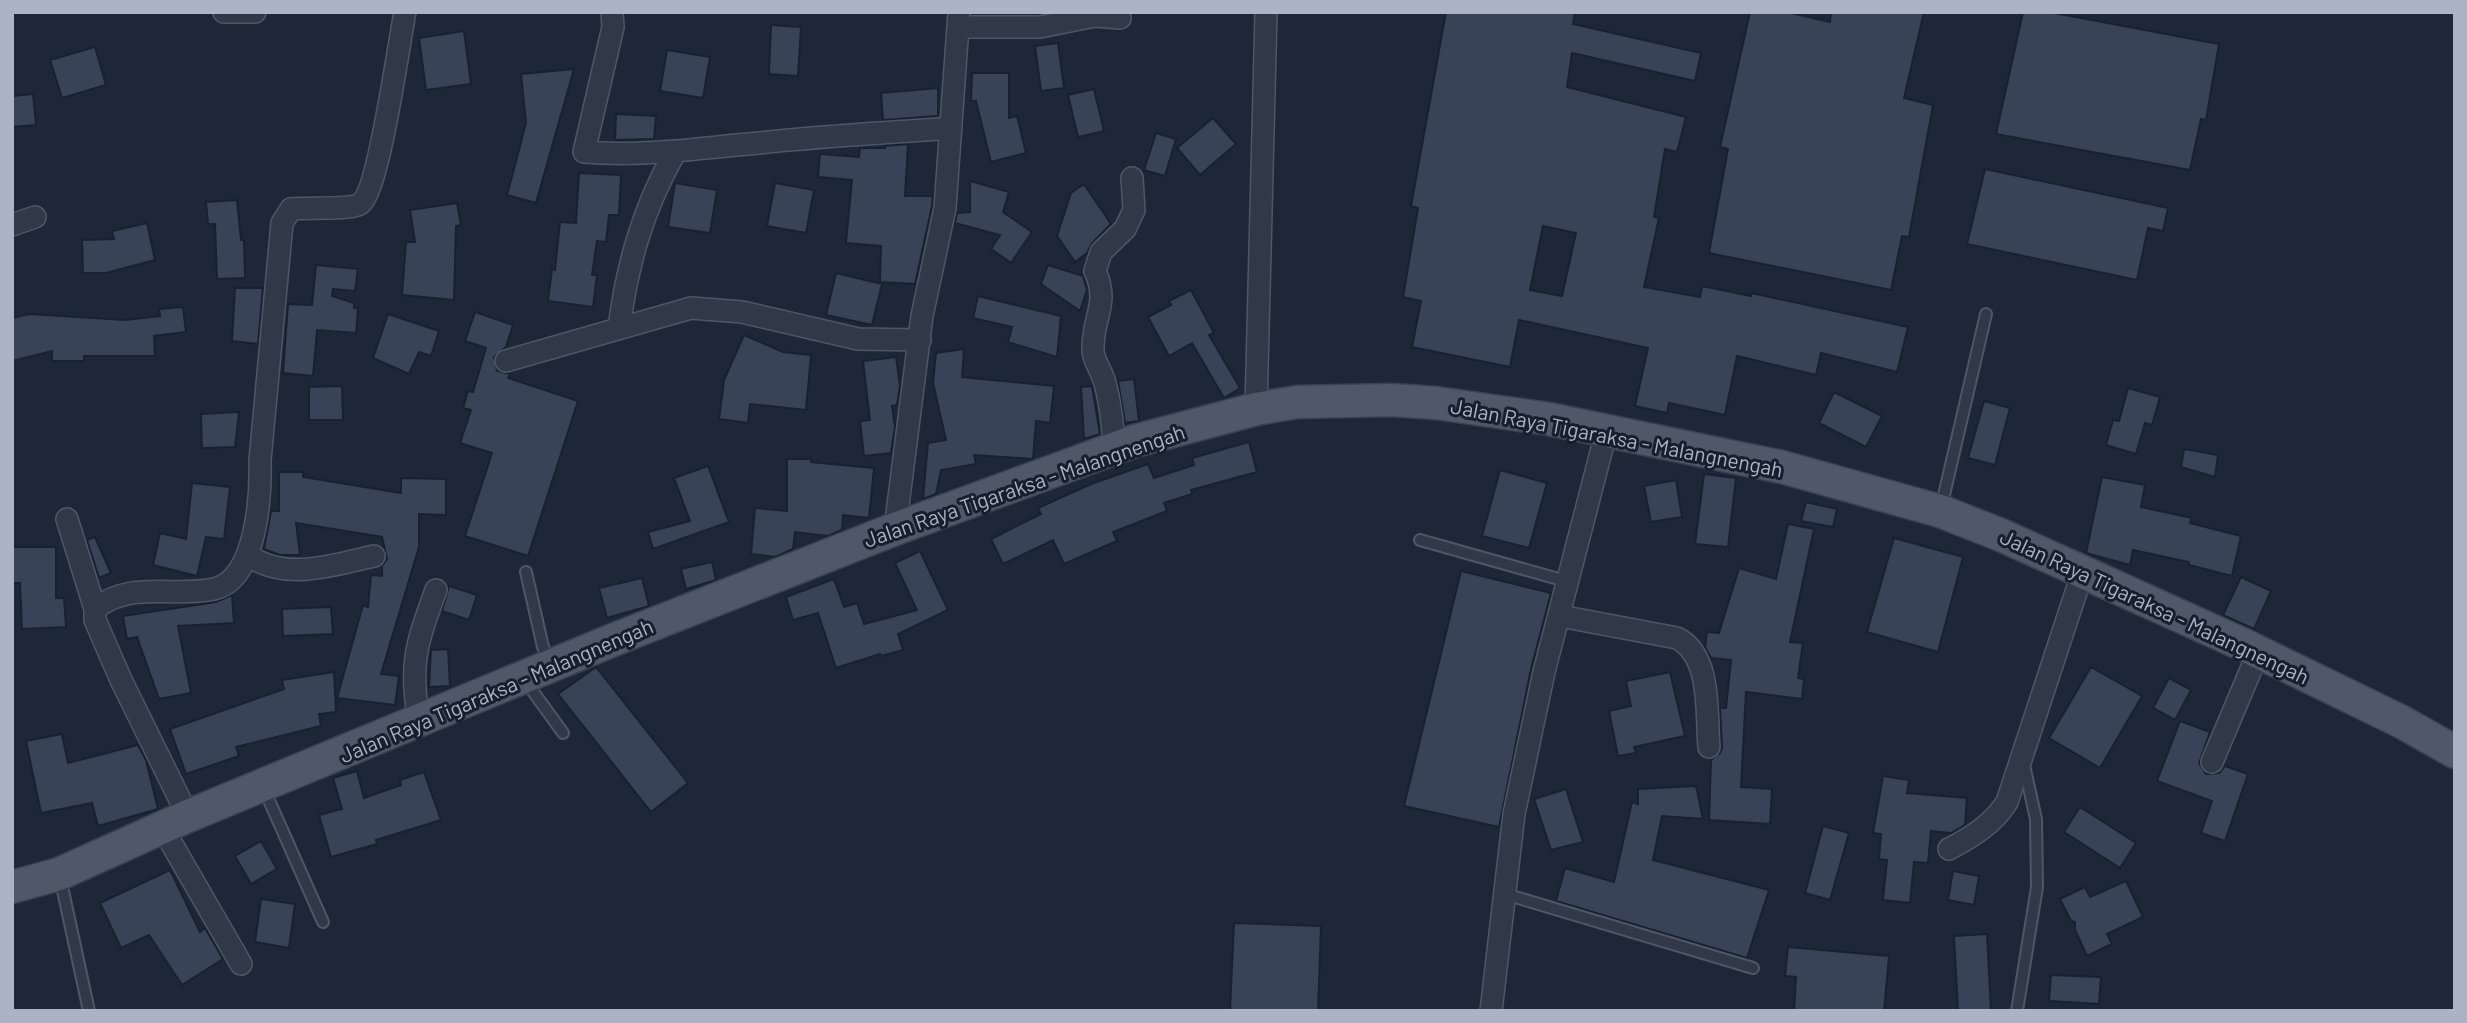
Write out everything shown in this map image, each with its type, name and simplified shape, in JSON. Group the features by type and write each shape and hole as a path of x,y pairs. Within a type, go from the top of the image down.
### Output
{"main road":[{"name":"Jalan Raya Tigaraksa - Malangnengah","path":"12,887 59,874 175,822 553,666 895,529 1135,441 1256,409 1297,402 1392,400 1436,403 1549,419 1606,433 1782,467 1940,511 2083,570 2402,722 2455,752"}],"street":[{"path":"224,12 254,12"},
{"path":"95,609 105,600 141,590 214,589 225,584 248,555 261,489 260,460 282,223 292,209 317,206 345,209 360,204 368,195 376,169 405,12"},
{"path":"612,12 613,27 584,152 624,155 674,153 758,143 951,128"},
{"path":"1256,409 1266,12"},
{"path":"895,529 920,340 945,208 958,20 1040,27 1095,16 1119,18"},
{"path":"619,328 624,287 635,244 652,195 674,153"},
{"path":"1115,450 1112,410 1103,376 1093,353 1094,332 1103,303 1103,289 1095,271 1101,252 1125,229 1134,210 1132,178"},
{"path":"12,225 35,217"},
{"path":"506,360 664,313 708,307 742,312 858,339 920,340"},
{"path":"1491,1011 1514,814 1544,672 1606,433"},
{"path":"67,519 95,609 95,620 175,822 241,964"},
{"path":"248,555 263,565 294,570 374,556"},
{"path":"1949,849 1973,836 2001,811 2022,759 2083,570"},
{"path":"419,722 412,681 418,639 436,590"},
{"path":"1560,616 1677,638 1690,646 1700,661 1709,747"},
{"path":"2212,762 2258,653"}],"lane":[{"path":"1940,511 1986,314"},
{"path":"1420,540 1569,582"},
{"path":"526,572 543,647 553,666"},
{"path":"524,678 563,733"},
{"path":"2017,1011 2037,887 2038,862 2036,819 2022,759"},
{"path":"263,787 323,922"},
{"path":"59,874 89,1011"},
{"path":"1505,894 1753,968"}],"building":[{"path":"1446,12 1575,12 1573,24 1701,53 1695,81 1572,53 1567,87 1686,117 1677,152 1665,149 1654,217 1659,218 1644,287 1700,297 1702,286 1751,296 1752,293 1908,327 1897,372 1821,353 1816,375 1737,356 1725,415 1669,403 1667,413 1635,406 1648,348 1519,320 1510,367 1412,347 1421,301 1403,297 1418,208 1411,206","holes":["1543,226 1576,233 1562,296 1530,290"]},
{"path":"1750,12 1787,12 1830,22 1831,12 1924,12 1904,98 1933,105 1909,237 1902,236 1891,290 1709,253 1728,149 1720,147"},
{"path":"2023,12 2049,12 2219,44 2206,120 2201,119 2190,170 1996,134"},
{"path":"771,25 801,27 798,76 769,74"},
{"path":"464,31 471,84 426,90 419,38"},
{"path":"1058,43 1064,88 1041,91 1035,46"},
{"path":"95,47 106,85 62,98 50,60"},
{"path":"667,50 710,57 703,98 660,91"},
{"path":"574,69 536,203 507,195 526,123 521,74"},
{"path":"972,73 1009,73 1009,118 1017,116 1026,153 991,162 976,101 971,101"},
{"path":"938,88 938,116 883,120 881,93"},
{"path":"1094,89 1104,131 1078,137 1068,95"},
{"path":"33,94 36,125 12,127 12,96"},
{"path":"616,114 656,116 654,139 615,140"},
{"path":"1213,118 1236,144 1200,175 1177,148"},
{"path":"1156,133 1176,139 1165,176 1144,170"},
{"path":"908,144 905,196 933,196 932,206 915,284 880,282 881,246 846,243 852,180 818,177 820,154 859,157 860,148"},
{"path":"1985,169 2168,208 2163,231 2148,228 2137,280 1967,244"},
{"path":"579,173 621,175 619,215 609,215 606,242 597,241 592,275 597,275 593,307 548,301 552,269 555,270 560,222 576,223"},
{"path":"970,181 1009,192 1003,212 1032,232 1011,263 991,249 1000,235 955,223 957,213 970,212"},
{"path":"675,183 717,190 710,233 668,227"},
{"path":"775,183 814,190 806,233 767,226"},
{"path":"1084,184 1111,224 1092,243 1087,253 1075,262 1057,236 1071,193"},
{"path":"237,200 241,240 244,240 245,278 217,279 215,224 208,224 206,202"},
{"path":"457,203 461,225 456,226 454,300 402,295 406,242 415,242 410,210"},
{"path":"147,223 155,260 106,273 83,273 82,240 114,239 112,231"},
{"path":"316,265 358,269 355,291 333,289 332,296 354,303 354,308 358,308 356,333 317,330 313,376 283,373 288,304 312,305"},
{"path":"1048,265 1083,276 1087,290 1080,311 1041,284"},
{"path":"836,273 882,284 872,325 826,315"},
{"path":"235,288 263,288 258,344 232,341"},
{"path":"1191,290 1214,333 1209,335 1240,388 1224,398 1192,343 1169,356 1148,317 1171,305 1169,301"},
{"path":"978,296 1061,316 1057,357 1008,342 1012,327 973,318"},
{"path":"183,307 186,332 154,336 155,356 84,356 84,361 52,361 52,351 12,361 12,318 30,314 125,320 160,316 159,309"},
{"path":"475,312 513,325 506,347 494,357 497,371 510,374 508,378 578,401 528,556 465,536 492,453 460,443 471,410 463,408 468,391 473,392 486,348 465,341"},
{"path":"388,314 439,331 431,356 419,352 409,374 373,358"},
{"path":"744,335 783,352 811,355 806,410 750,404 748,423 719,419 724,380"},
{"path":"964,349 962,377 1054,386 1050,423 1036,421 1033,459 974,455 976,464 941,470 936,494 923,499 928,443 946,440 933,383 936,353"},
{"path":"896,357 900,386 897,405 892,406 895,427 891,453 864,456 860,421 870,420 863,361"},
{"path":"1134,379 1139,421 1125,423 1118,381"},
{"path":"342,386 343,420 309,420 309,387"},
{"path":"1092,386 1100,434 1084,439 1081,387"},
{"path":"2128,388 2160,397 2152,425 2145,423 2136,454 2106,445 2113,420 2119,421"},
{"path":"1834,392 1882,416 1866,447 1819,423"},
{"path":"1984,401 2010,408 1995,465 1968,458"},
{"path":"239,412 235,447 202,448 201,414"},
{"path":"1249,442 1257,472 1191,490 1192,494 1164,503 1167,511 1113,532 1117,541 1064,564 1053,540 1003,564 991,539 1041,514 1038,508 1091,484 1148,464 1154,478 1194,465 1192,458"},
{"path":"2184,449 2218,455 2215,477 2181,467"},
{"path":"787,459 811,459 811,462 874,468 869,518 843,515 842,530 828,536 795,532 793,549 775,557 751,554 755,508 787,511"},
{"path":"708,466 729,522 653,549 648,532 690,521 674,478"},
{"path":"1500,470 1547,483 1529,548 1482,536"},
{"path":"279,472 303,472 303,477 401,493 401,478 446,479 446,515 419,514 419,547 381,674 399,676 395,705 337,698 363,605 368,607 371,575 382,576 382,566 387,559 382,537 296,523 300,555 280,555 264,549 271,511 279,511"},
{"path":"1704,474 1736,478 1728,547 1695,544"},
{"path":"2102,477 2145,485 2141,507 2192,518 2190,523 2241,536 2232,576 2189,565 2189,562 2133,550 2130,565 2086,553"},
{"path":"1676,480 1682,517 1651,522 1644,486"},
{"path":"192,483 230,487 224,539 206,537 197,576 153,565 160,533 186,539"},
{"path":"1806,502 1837,509 1833,527 1801,521"},
{"path":"1788,524 1814,529 1790,642 1803,643 1798,678 1804,679 1802,699 1746,692 1741,787 1772,789 1770,824 1709,820 1711,760 1720,753 1722,747 1720,708 1726,708 1731,660 1711,658 1705,647 1707,632 1719,633 1739,568 1776,579"},
{"path":"95,537 111,573 99,578 87,540"},
{"path":"1894,538 1963,557 1938,652 1867,632"},
{"path":"12,547 56,547 56,598 64,598 66,627 22,629 20,583 12,583"},
{"path":"920,551 948,610 898,634 903,650 881,656 880,654 836,668 818,613 793,620 786,597 834,579 844,607 857,603 864,624 917,610 895,563"},
{"path":"712,562 716,580 686,589 681,569"},
{"path":"1461,571 1551,593 1531,669 1499,827 1404,806"},
{"path":"2241,577 2271,591 2254,629 2223,615"},
{"path":"642,578 649,606 607,618 599,588"},
{"path":"449,586 477,595 469,620 442,611"},
{"path":"232,595 234,623 178,626 191,693 159,699 137,637 127,639 123,616 216,602"},
{"path":"331,607 333,634 283,636 282,609"},
{"path":"448,649 450,686 429,687 431,650"},
{"path":"596,667 688,783 651,812 558,694"},
{"path":"2091,667 2142,696 2100,768 2049,738"},
{"path":"334,672 336,712 319,714 321,726 236,747 239,756 186,774 170,729 284,689 282,680"},
{"path":"1670,672 1685,736 1634,747 1636,753 1618,756 1609,711 1631,706 1626,681"},
{"path":"2169,678 2191,690 2175,720 2153,708"},
{"path":"2180,721 2210,732 2199,763 2206,774 2219,773 2225,766 2248,774 2225,841 2201,833 2212,801 2157,781"},
{"path":"62,734 68,763 138,745 146,760 158,809 98,826 92,803 41,813 26,741"},
{"path":"357,771 364,798 401,785 400,780 424,772 441,820 376,840 377,844 331,857 319,815 342,809 333,778"},
{"path":"1883,776 1909,780 1907,793 1967,798 1965,825 1951,833 1931,831 1928,863 1914,862 1910,903 1883,900 1887,860 1879,859 1881,834 1873,833"},
{"path":"1696,786 1703,819 1662,816 1653,860 1769,890 1747,958 1556,901 1565,868 1614,882 1632,802 1638,804 1638,789"},
{"path":"1566,789 1583,842 1551,850 1534,799"},
{"path":"2080,807 2136,843 2120,868 2064,832"},
{"path":"1823,826 1849,833 1830,900 1805,893"},
{"path":"261,841 277,869 251,884 235,856"},
{"path":"170,870 200,932 205,928 223,959 182,985 149,935 121,948 100,903"},
{"path":"1953,871 1979,876 1974,905 1948,900"},
{"path":"2126,881 2143,917 2107,934 2112,944 2087,956 2075,930 2075,922 2071,921 2060,899 2085,887 2090,897"},
{"path":"261,899 295,904 289,948 255,942"},
{"path":"1234,923 1321,926 1318,1011 1230,1011"},
{"path":"1987,934 1991,1011 1958,1011 1954,936"},
{"path":"1788,947 1889,956 1884,1011 1794,1011 1796,977 1785,976"},
{"path":"2051,975 2101,977 2099,1004 2049,1001"}]}
